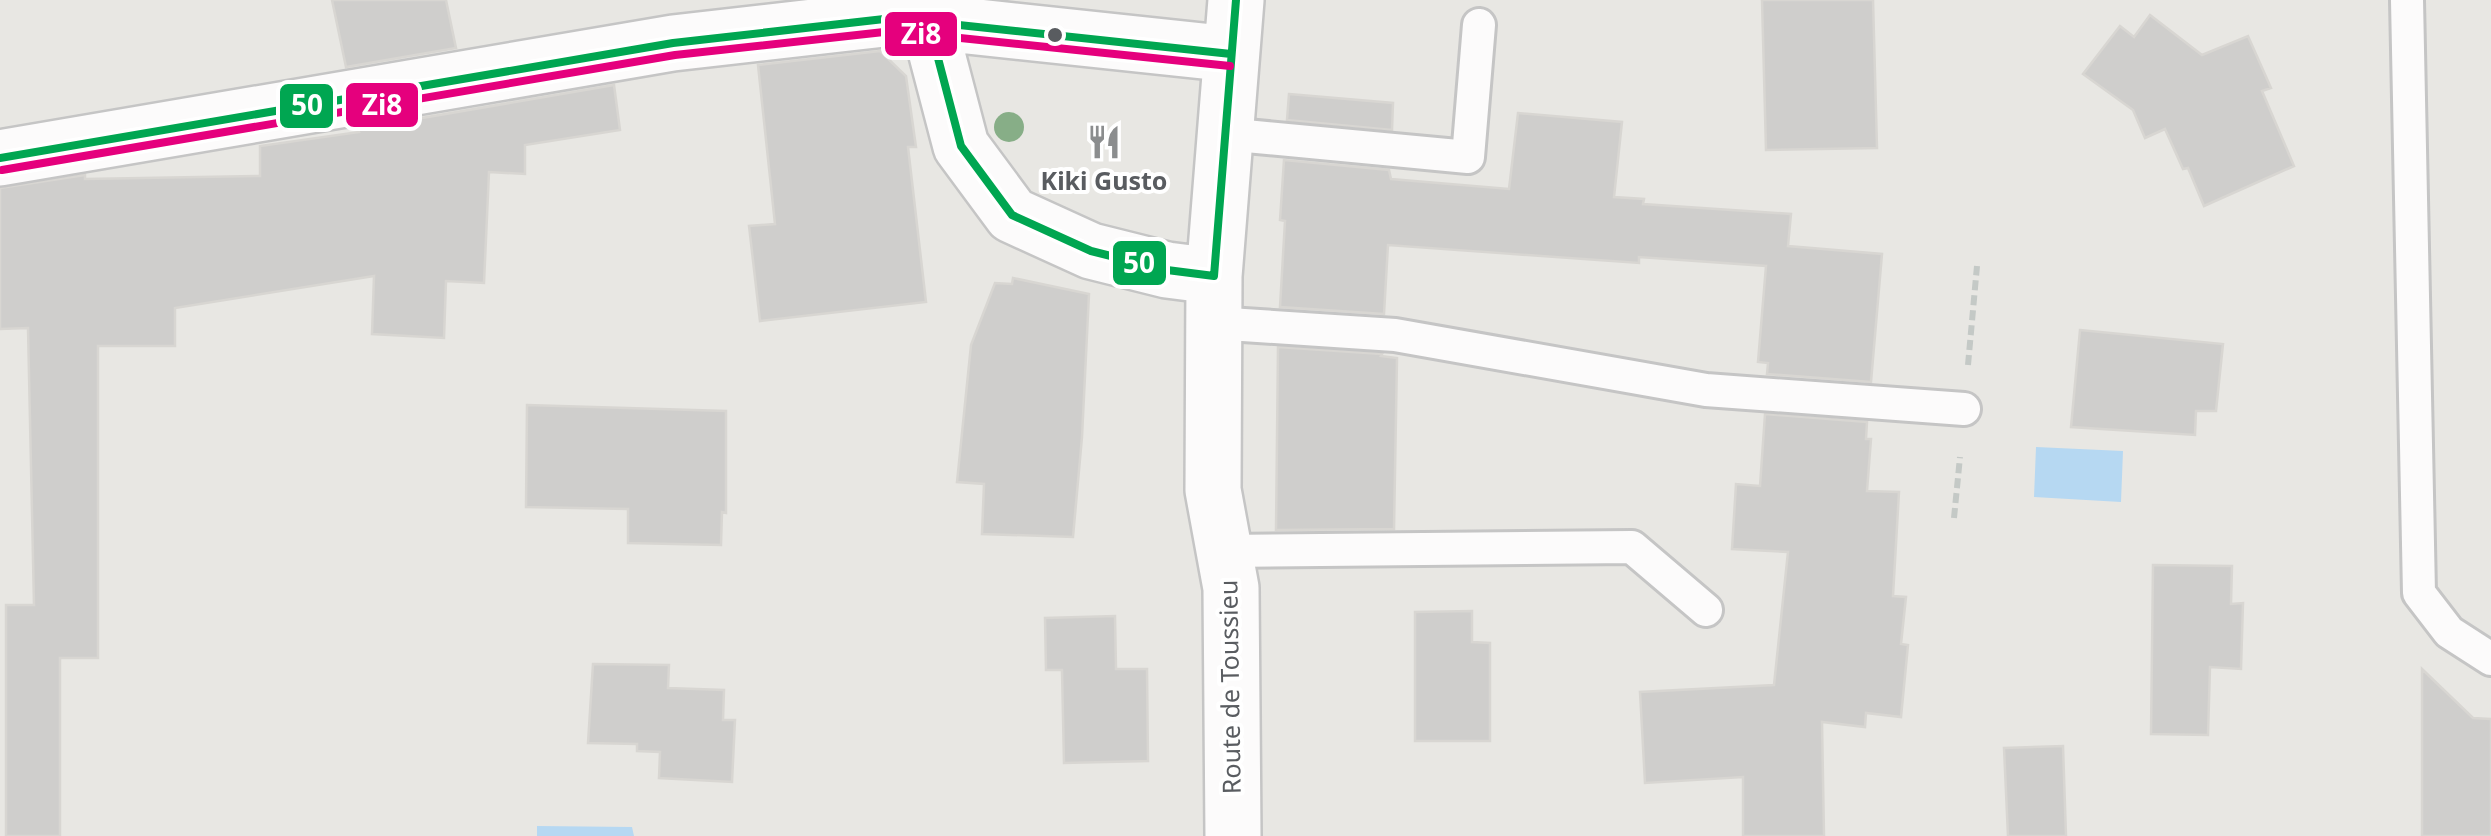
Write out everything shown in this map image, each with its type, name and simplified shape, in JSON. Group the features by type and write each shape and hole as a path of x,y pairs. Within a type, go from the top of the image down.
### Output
{"street":[{"name":"Route de Toussieu","path":"1233,836 1231,588 1213,490 1214,300 1236,0"},
{"path":"0,158 673,42 893,18 1231,54"},
{"path":"928,20 962,146 1012,214 1090,251 1167,270 1214,300"}],"lane":[{"path":"2407,0 2419,592 2449,632 2491,658"},
{"path":"1226,134 1468,156 1478,24"},
{"path":"1214,300 1706,390 1964,409"},
{"path":"1224,551 1632,547 1706,610"}],"water":[{"path":"2036,447 2123,451 2121,502 2034,497"},
{"path":"537,826 632,827 634,836 537,836"}],"building":[{"path":"332,0 446,0 456,48 346,67"},
{"path":"1762,0 1873,0 1877,148 1766,150"},
{"path":"2150,15 2202,55 2248,36 2271,88 2262,91 2294,166 2204,206 2165,129 2145,138 2133,110 2083,74 2120,26 2134,37"},
{"path":"880,51 906,76 916,147 908,147 926,302 760,321 749,226 775,224 758,65"},
{"path":"614,85 620,130 525,145 525,174 489,172 484,283 446,281 444,338 372,334 374,276 175,308 175,346 98,346 98,658 60,658 60,836 6,836 6,605 34,605 28,328 0,329 0,188 85,175 85,179 260,176 260,146 359,132 358,129"},
{"path":"1289,94 1393,103 1392,130 1287,120"},
{"path":"1518,113 1622,122 1614,197 1644,199 1643,204 1791,214 1788,246 1882,254 1871,382 1767,374 1768,363 1758,362 1766,266 1639,257 1639,263 1388,245 1384,314 1280,307 1284,160 1389,170 1391,179 1509,189"},
{"path":"1013,278 1089,294 1073,537 982,534 984,484 957,482 971,345 995,283 1012,284"},
{"path":"2080,330 2223,344 2216,411 2196,411 2195,435 2071,427"},
{"path":"1278,347 1397,358 1394,529 1276,530"},
{"path":"527,405 726,411 726,513 722,512 721,545 628,543 628,509 526,507"},
{"path":"1765,414 1867,422 1866,439 1871,439 1867,491 1899,492 1893,596 1906,597 1901,644 1908,645 1901,717 1866,713 1865,727 1822,722 1824,836 1743,836 1743,777 1645,783 1640,692 1774,685 1788,552 1732,549 1736,484 1760,486"},
{"path":"2153,565 2232,566 2231,604 2243,603 2241,669 2210,667 2208,735 2151,734"},
{"path":"1472,611 1472,642 1490,643 1490,741 1415,741 1415,612"},
{"path":"1115,616 1116,669 1147,669 1148,761 1064,763 1062,670 1046,670 1045,618"},
{"path":"593,664 669,665 668,688 724,690 723,720 735,720 732,782 659,778 660,752 637,751 637,744 588,743"},
{"path":"2422,669 2473,718 2491,719 2491,836 2422,836"},
{"path":"2063,746 2066,836 2008,836 2004,748"}],"transit line":[{"name":"50","path":"928,20 961,146 1012,215 1091,251 1167,270 1214,276 1236,0"},
{"name":"50","path":"0,158 673,43 893,18 1231,54"},
{"name":"Zi8","path":"2,170 675,55 893,31 1230,66"}],"place":[{"name":"Kiki Gusto","path":"1104,142"}]}
